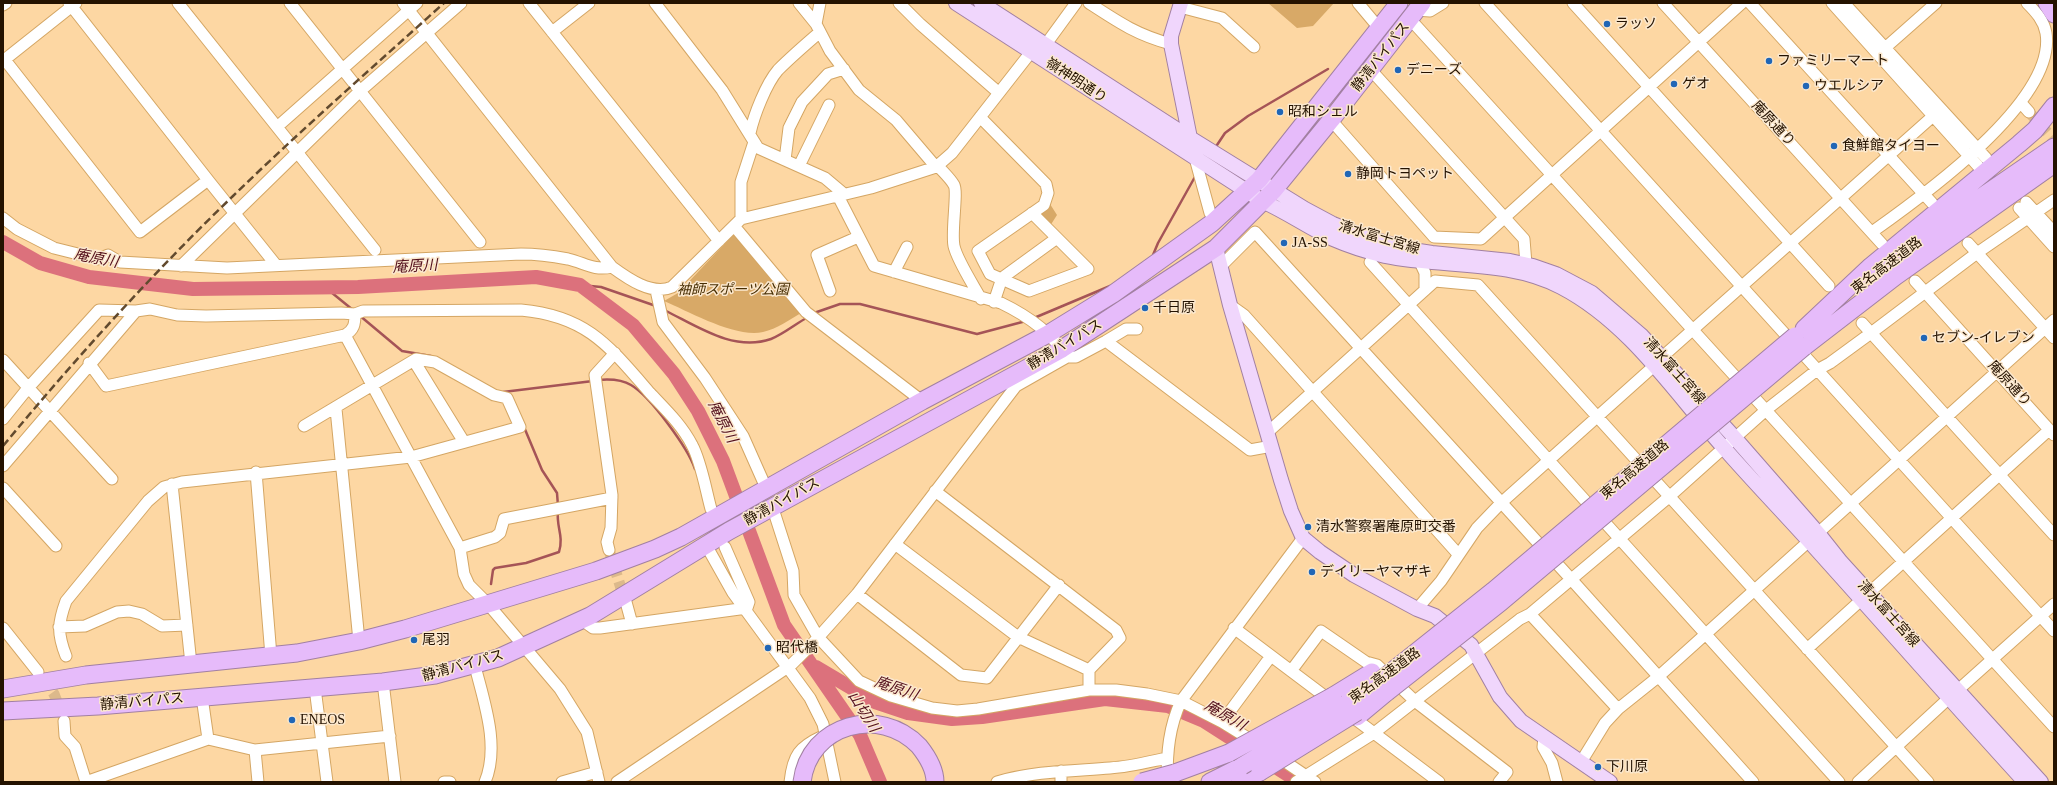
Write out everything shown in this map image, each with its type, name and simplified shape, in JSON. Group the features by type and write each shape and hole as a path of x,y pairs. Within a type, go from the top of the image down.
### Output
{"highway":[{"name":"静清バイパス","path":"3,689 86,675 271,656 328,648 359,641 488,604 627,560 681,537 717,511 755,496 922,401 1048,334 1114,294 1212,223 1259,180 1399,3"},
{"path":"2047,3 2054,14"},
{"name":"静清バイパス","path":"3,711 98,706 315,688 383,682 435,675 475,666 525,647 582,620 602,610 706,545 727,539 768,515 1064,353 1216,248 1268,196 1331,120 1416,11"},
{"path":"1801,337 1871,266 2019,144 2035,130 2054,106"},
{"name":"東名高速道路","path":"1241,774 1263,778 1801,337 1955,215 2054,147"},
{"name":"東名高速道路","path":"1380,682 1501,602 1801,337 1926,253 2054,164"},
{"path":"1142,782 1171,778 1230,753 1348,707"},
{"name":"東名高速道路","path":"1210,782 1241,774 1348,707"},
{"path":"802,782 803,774 809,760 816,748 826,738 848,726 862,724 889,727 913,740 929,761 935,782"}],"main road":[{"name":"嶺神明通り","path":"956,3 1190,138"},
{"name":"嶺神明通り","path":"981,3 1038,51 1195,158"},
{"path":"1180,5 1171,44 1195,158"},
{"name":"清水富士宮線","path":"1190,138 1259,180 1268,196 1279,208 1332,238 1383,255 1420,262 1486,267 1518,272 1548,281 1579,298 1604,315 1658,362 1734,437 1814,537 1865,597 1954,694 2041,782"},
{"name":"清水富士宮線","path":"1195,158 1246,191 1268,196 1357,234 1406,249 1432,253 1510,260 1526,264 1556,274 1592,293 1623,317 1641,335 1658,362 1722,447 1814,537"},
{"path":"1216,248 1230,305 1291,511 1303,538 1320,552 1354,575 1417,609 1435,616 1471,645 1477,653 1500,697 1522,721 1610,782"},
{"name":"清水富士宮線","path":"1954,694 2025,782"}],"street":[{"path":"178,3 375,250"},
{"path":"290,3 480,242"},
{"path":"181,266 360,91 461,3"},
{"path":"529,3 719,241"},
{"path":"552,32 589,3"},
{"path":"655,3 722,90 758,148 824,178 841,195 858,236 874,266 1016,310 1048,334 1064,353 1076,357 1126,329 1137,329"},
{"path":"799,3 818,28 830,51 859,90 896,120 955,186 956,197 953,227 954,248 981,299"},
{"path":"820,3 818,28 777,71 766,90 752,122 752,137 741,182 737,223 806,312 922,401"},
{"path":"899,3 920,24 999,93"},
{"path":"277,127 343,70 409,6 427,33 612,267 624,276 656,290 672,287 737,223 841,195 937,166 999,93 1038,51 1076,3"},
{"path":"1089,3 1126,28 1147,38 1171,44"},
{"path":"1358,3 1379,28"},
{"path":"1416,11 1430,11 1443,3"},
{"path":"1485,3 2054,631"},
{"path":"1573,3 1648,88 1829,286"},
{"name":"庵原通り","path":"1663,3 1882,244"},
{"path":"1331,120 1434,237 1481,239 1552,173 1601,131 1742,3"},
{"path":"1750,3 1928,199"},
{"path":"1832,3 1937,112"},
{"path":"1844,3 1885,48 1937,112 1982,162"},
{"path":"1872,232 1928,199 2021,104 2039,72 2046,43 2044,25 2039,16 2027,3"},
{"path":"208,180 140,232 4,61 72,4 208,180 276,265"},
{"path":"1885,48 1933,4"},
{"path":"1180,5 1222,18 1254,47"},
{"path":"1416,11 1552,173 2054,727"},
{"path":"785,160 789,128 802,102 828,74 844,69"},
{"path":"1370,69 1524,240 1526,264"},
{"path":"2021,104 2029,112"},
{"path":"798,166 829,105"},
{"path":"1417,609 1441,581 1477,528 1501,503 1598,418 1840,197 1937,112"},
{"path":"980,117 1046,184 1048,193 1044,204 978,251 990,274 1029,291 1088,269 1032,213"},
{"path":"1195,158 1210,213"},
{"path":"768,515 793,571 794,595 817,639 859,681 892,696 932,708 957,711 978,709 1089,690 1116,690 1180,703 1222,722 1305,779 1374,734 1520,619 1530,614 1670,496 1722,447 1817,370 1830,363 1871,333 1976,253 2054,200"},
{"path":"2023,205 2032,215 2054,247"},
{"path":"2032,215 2054,232"},
{"path":"3,218 17,229 35,239 76,254 98,259 108,256 113,260 120,262 227,268 542,254 571,260 595,269 612,267"},
{"path":"1220,267 1255,232 1571,579 1752,782"},
{"path":"830,291 817,255 858,236"},
{"path":"994,302 1002,278 1057,238"},
{"path":"1968,242 1976,253 2054,338"},
{"path":"894,272 907,246"},
{"path":"1370,262 1620,537 1839,782"},
{"path":"1420,262 1425,273 1425,290"},
{"path":"1268,432 1435,281 1478,285 1928,782"},
{"name":"庵原通り","path":"1915,281 1924,293 1998,371 2052,432"},
{"path":"656,290 663,322 705,378 743,436 763,481"},
{"path":"1230,305 1244,315 1458,554"},
{"path":"3,419 28,388 99,310 136,311 150,309 177,315 206,316 341,312 355,314 363,311 452,309 539,311 573,321 602,340 680,426 692,445 717,511"},
{"path":"3,466 49,410 136,311"},
{"path":"90,363 106,386 345,335 351,332 355,324 355,314"},
{"path":"1581,762 1605,723 1618,709 1658,677 2054,320"},
{"path":"1862,323 2054,535"},
{"path":"345,335 460,548 464,574 469,585 488,604 560,689 587,732 598,777 562,782"},
{"path":"1106,341 1250,450 1272,446"},
{"path":"609,550 607,542 611,528 612,498 595,375 615,353"},
{"path":"616,782 789,666 817,639 857,594 1016,386 1064,353"},
{"path":"66,656 60,640 59,627 60,616 66,601 148,501 164,487 172,484 256,472 411,457 520,427 507,398 494,395 435,362 416,359 336,409 304,426"},
{"path":"3,360 112,479"},
{"path":"414,361 464,442"},
{"path":"336,409 359,641"},
{"path":"1807,649 1999,475 2052,432"},
{"path":"256,472 271,656"},
{"path":"172,484 191,664"},
{"path":"3,488 56,546"},
{"path":"935,491 1116,630 1120,638 1089,670 1089,690"},
{"path":"460,548 495,537 500,533 504,518 612,498"},
{"path":"1171,778 1167,758 1172,721 1180,703 1234,628 1303,538"},
{"path":"582,620 593,628 744,609 749,606 749,602 727,539"},
{"path":"895,544 1018,636 1089,670"},
{"path":"706,545 732,594 789,666 820,716 835,782"},
{"path":"857,594 961,675 987,678 1059,585"},
{"path":"626,602 632,624"},
{"path":"1858,782 2054,604"},
{"path":"59,627 85,626 117,612 129,611 142,614 162,626 187,625"},
{"path":"1530,614 1618,709"},
{"path":"3,628 38,672"},
{"path":"1234,628 1439,782"},
{"path":"1291,671 1321,631 1366,662 1377,665 1416,702 1507,772 1499,782"},
{"path":"1222,722 1272,656"},
{"path":"475,666 491,746 490,762 485,782"},
{"path":"383,682 396,782"},
{"path":"315,688 327,782"},
{"path":"202,697 208,739"},
{"path":"64,720 65,736 75,747 87,782 208,739 255,750 390,736"},
{"path":"790,782 796,756 806,744 825,735"},
{"path":"1544,737 1543,747 1552,763 1557,782"},
{"path":"255,750 258,782"},
{"path":"997,782 1012,778 1061,776 1132,766 1167,758"},
{"path":"444,782 450,782"}],"green space":[{"path":"1268,3 1334,3 1313,26 1297,28"},
{"path":"1050,204 1057,215 1050,226 1041,218 1041,211"},
{"name":"袖師スポーツ公園","path":"735,233 801,313 773,329 752,333 726,328 664,301 678,293"}],"waterway":[{"path":"1215,148 1225,133 1248,116 1328,69"},
{"path":"1153,255 1158,243 1196,175"},
{"name":"庵原川","path":"3,242 40,263 89,277 193,289 358,287 536,277 580,285 633,325 674,374 698,411 723,461 784,625 860,735 880,782"},
{"path":"580,285 601,287 656,306"},
{"path":"1034,318 1110,286"},
{"path":"326,288 353,310"},
{"path":"814,313 840,304 860,304 977,334 1026,321"},
{"path":"664,310 702,330 729,340 743,342 757,342 771,339 808,317"},
{"path":"359,315 402,351 431,356"},
{"path":"598,380 623,382 631,385 639,391 668,423 685,449 695,469"},
{"path":"503,392 593,381"},
{"path":"524,427 542,470 557,493 558,506"},
{"path":"491,584 493,570 495,568 526,563 559,552 561,541 558,511"},
{"name":"庵原川","path":"816,667 875,702 908,713 952,719 982,717 1105,699 1168,706 1204,721 1299,782"}],"tunnel":[{"path":"2029,112 2054,140"},
{"path":"609,550 625,601"},
{"path":"43,679 54,694 61,712"}],"railway":[{"path":"3,446 114,318 173,256 285,147 444,3"}],"place":[{"name":"ラッソ","path":"1607,24"},
{"name":"ファミリーマート","path":"1769,61"},
{"name":"デニーズ","path":"1398,70"},
{"name":"ゲオ","path":"1674,84"},
{"name":"ウエルシア","path":"1806,86"},
{"name":"昭和シェル","path":"1280,112"},
{"name":"食鮮館タイヨー","path":"1834,146"},
{"name":"静岡トヨペット","path":"1348,174"},
{"name":"JA-SS","path":"1284,243"},
{"name":"千日原","path":"1145,308"},
{"name":"セブン-イレブン","path":"1924,338"},
{"name":"清水警察署庵原町交番","path":"1308,527"},
{"name":"デイリーヤマザキ","path":"1312,572"},
{"name":"尾羽","path":"414,640"},
{"name":"昭代橋","path":"768,648"},
{"name":"ENEOS","path":"292,720"},
{"name":"下川原","path":"1598,767"}],"water label":[{"name":"山切川","path":"863,712"}]}
